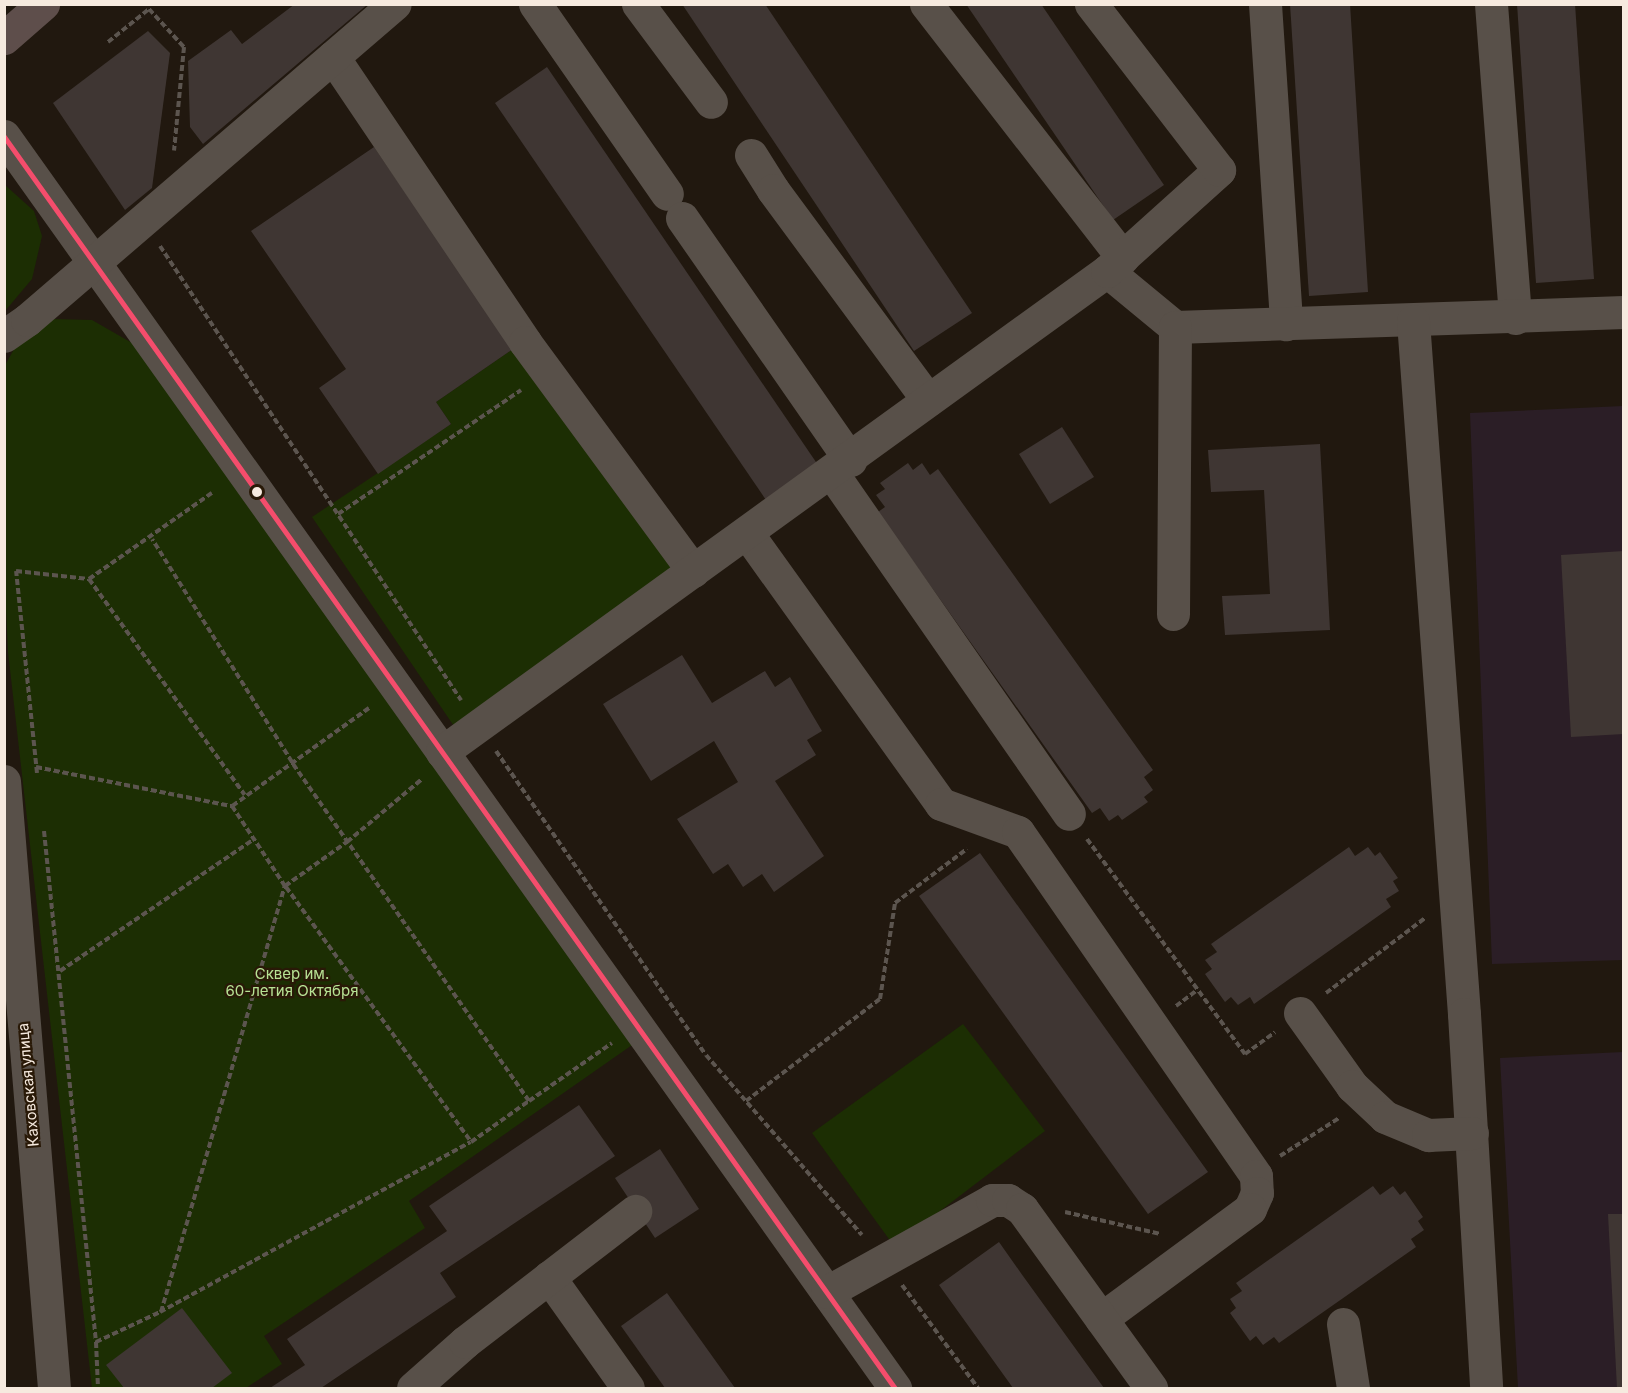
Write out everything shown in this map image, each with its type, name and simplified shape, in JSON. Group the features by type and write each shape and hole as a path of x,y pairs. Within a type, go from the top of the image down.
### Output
{"main road":[{"path":"4,38 37,7"}],"street":[{"path":"4,336 95,262 395,4"},
{"path":"535,4 674,206 841,467 1069,814"},
{"path":"638,4 711,102"},
{"path":"926,4 1115,265 1175,327 1173,614"},
{"path":"442,752 841,467 928,400 1115,265 1219,170 1091,4"},
{"path":"1265,4 1286,324"},
{"path":"1491,4 1515,318"},
{"path":"333,57 547,372 693,571"},
{"path":"4,136 895,1389"},
{"path":"751,154 772,190 928,400"},
{"path":"1175,327 1515,318 1623,312"},
{"path":"1413,321 1472,1133 1486,1389"},
{"path":"747,533 941,804 1018,832 1253,1172 1257,1194 1250,1209 1101,1319"},
{"name":"Каховская улица","path":"4,781 14,1035 54,1389"},
{"path":"1300,1013 1366,1101 1385,1117 1428,1135 1472,1133"},
{"path":"827,1292 992,1200 1008,1200 1022,1209 1151,1389"},
{"path":"413,1389 465,1342 635,1211"},
{"path":"549,1277 628,1389"},
{"path":"1343,1324 1353,1389"}],"path":[{"path":"108,42 149,9 184,47 173,155"},
{"path":"144,220 478,726 706,1055 884,1260 978,1389"},
{"path":"338,514 547,372"},
{"path":"38,778 16,571 89,579 152,538 212,494"},
{"path":"152,538 292,762 529,1101"},
{"path":"89,579 245,795"},
{"path":"231,806 369,708"},
{"path":"36,766 231,806 285,886 471,1142"},
{"path":"160,1312 285,886 347,842 421,780"},
{"path":"1069,814 1245,1054 1396,939"},
{"path":"43,823 60,971 96,1342 98,1389"},
{"path":"746,1101 880,999 895,903 999,825"},
{"path":"60,971 254,840"},
{"path":"96,1342 160,1312 471,1142 637,1026"},
{"path":"1253,1172 1366,1101"},
{"path":"1022,1209 1070,1213 1121,1228 1168,1235"}],"shaded area":[{"path":"1623,406 1623,960 1492,964 1470,413"},
{"path":"1623,1052 1623,1388 1518,1388 1500,1058"}],"green space":[{"path":"5,185 34,211 42,236 32,279 5,311"},
{"name":"Сквер им. 60-летия Октября","path":"52,319 92,320 139,347 635,1043 409,1201 425,1228 264,1336 282,1364 246,1388 92,1388 8,652 4,567 4,367 17,344"},
{"path":"513,349 693,571 462,738 312,517 451,424 436,402"},
{"path":"963,1024 1045,1131 894,1246 812,1133"}],"building":[{"path":"295,4 368,4 203,144 190,127 188,61 231,30 242,44"},
{"path":"682,4 765,4 972,313 914,351"},
{"path":"966,4 1041,4 1164,185 1113,220"},
{"path":"1290,4 1350,4 1368,292 1309,296"},
{"path":"1517,4 1575,4 1594,279 1536,283"},
{"path":"148,31 170,53 152,188 125,210 53,103"},
{"path":"547,67 818,465 766,500 495,103"},
{"path":"374,147 513,349 436,402 451,424 378,474 319,388 346,369 251,231"},
{"path":"1062,427 1094,477 1050,504 1019,454"},
{"path":"1320,444 1330,630 1225,635 1222,596 1270,594 1264,490 1211,492 1208,450"},
{"path":"908,463 913,470 922,463 930,475 938,469 1153,770 1144,777 1153,790 1144,797 1148,802 1122,820 1118,815 1109,821 1100,808 1092,813 878,512 885,507 876,495 885,489 880,483"},
{"path":"1624,551 1624,734 1571,737 1561,555"},
{"path":"682,655 712,703 765,671 775,687 790,677 822,731 807,740 816,755 775,781 824,856 774,892 762,874 743,887 728,864 713,874 677,819 738,782 714,741 651,781 603,704"},
{"path":"1349,847 1355,856 1368,847 1375,856 1380,852 1398,878 1393,881 1399,891 1386,899 1391,907 1254,1004 1250,997 1238,1005 1231,997 1225,1002 1205,974 1212,969 1205,960 1217,952 1211,944"},
{"path":"980,853 1208,1172 1148,1214 919,896"},
{"path":"579,1105 615,1156 440,1273 456,1297 321,1388 270,1388 305,1365 287,1339 447,1231 429,1206"},
{"path":"660,1149 699,1209 655,1238 615,1178"},
{"path":"1373,1186 1380,1195 1393,1186 1400,1195 1405,1191 1423,1217 1418,1221 1424,1230 1411,1239 1416,1247 1279,1343 1274,1337 1263,1345 1256,1336 1250,1341 1230,1313 1236,1308 1230,1299 1242,1291 1236,1283"},
{"path":"1608,1214 1624,1214 1624,1388 1617,1388"},
{"path":"999,1242 1104,1388 1013,1388 939,1285"},
{"path":"667,1293 735,1388 665,1388 621,1326"},
{"path":"182,1308 232,1373 212,1388 124,1388 106,1365"}],"transit line":[{"path":"4,136 895,1388"}]}
